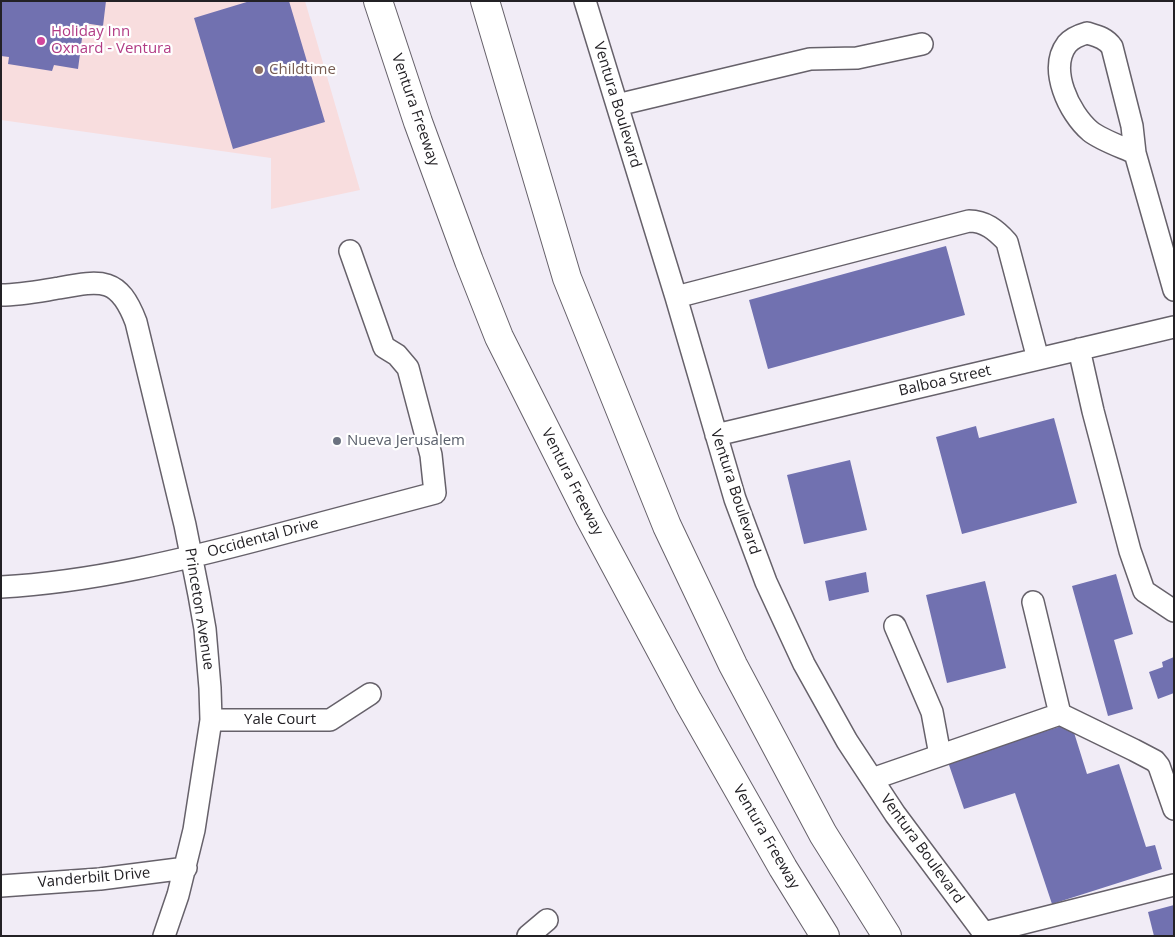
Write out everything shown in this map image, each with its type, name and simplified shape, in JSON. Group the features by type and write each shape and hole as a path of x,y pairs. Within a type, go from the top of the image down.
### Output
{"highway":[{"name":"Ventura Freeway","path":"378,1 418,122 469,261 500,338 590,518 688,701 824,936"},
{"path":"485,1 567,278 667,526 733,665 814,817 887,936"}],"street":[{"name":"Ventura Boulevard","path":"592,5 617,105 676,296 735,499 766,582 804,664 847,741 895,814 985,934"},
{"path":"1135,153 1091,132 1077,117 1066,96 1060,74 1060,58 1067,44 1076,37 1087,33 1101,38 1112,47 1132,126 1135,153 1174,290"},
{"path":"617,105 810,59 858,58 922,44"},
{"path":"676,296 968,221 978,221 998,232 1007,242 1038,359"},
{"name":"Occidental Drive","path":"1,586 36,585 89,577 191,557 434,493 431,455 408,368 398,355 384,347 350,251"},
{"name":"Princeton Avenue","path":"1,296 93,282 107,285 123,296 131,308 136,322 191,557 205,629 211,720 194,830 186,868 164,936"},
{"name":"Balboa Street","path":"716,435 1174,326"},
{"path":"1079,349 1130,551 1144,591 1174,611"},
{"path":"1033,602 1060,714"},
{"path":"895,626 932,712 940,755"},
{"name":"Yale Court","path":"211,720 330,720 370,694"},
{"path":"872,779 1060,714 1155,762 1159,766 1174,809"},
{"name":"Vanderbilt Drive","path":"1,886 100,879 186,868"},
{"path":"985,934 1174,885"},
{"path":"528,936 547,920"}],"shaded area":[{"path":"1,1 305,1 360,190 271,209 271,158 1,120"}],"building":[{"name":"Holiday Inn Oxnard - Ventura","path":"1,1 106,1 103,26 84,23 78,69 54,65 52,71 8,64 9,57 1,56"},
{"name":"Childtime","path":"250,1 289,1 325,122 233,149 194,18"},
{"path":"946,246 965,315 768,369 749,300"},
{"path":"1054,418 1077,503 962,534 936,437 976,426 979,438"},
{"path":"850,460 867,530 804,544 787,475"},
{"path":"866,572 869,592 829,601 825,581"},
{"path":"1116,574 1133,634 1114,640 1133,709 1108,716 1072,586"},
{"path":"985,581 1006,668 947,683 926,595"},
{"path":"1174,657 1174,693 1158,699 1149,672 1163,667 1162,662"},
{"path":"1071,723 1087,774 1119,764 1146,847 1155,845 1162,869 1052,904 1015,793 964,809 948,762"},
{"path":"1174,905 1174,936 1154,936 1148,912"}],"place":[{"name":"Holiday Inn Oxnard - Ventura","path":"41,41"},
{"name":"Childtime","path":"259,70"},
{"name":"Nueva Jerusalem","path":"337,441"}]}
